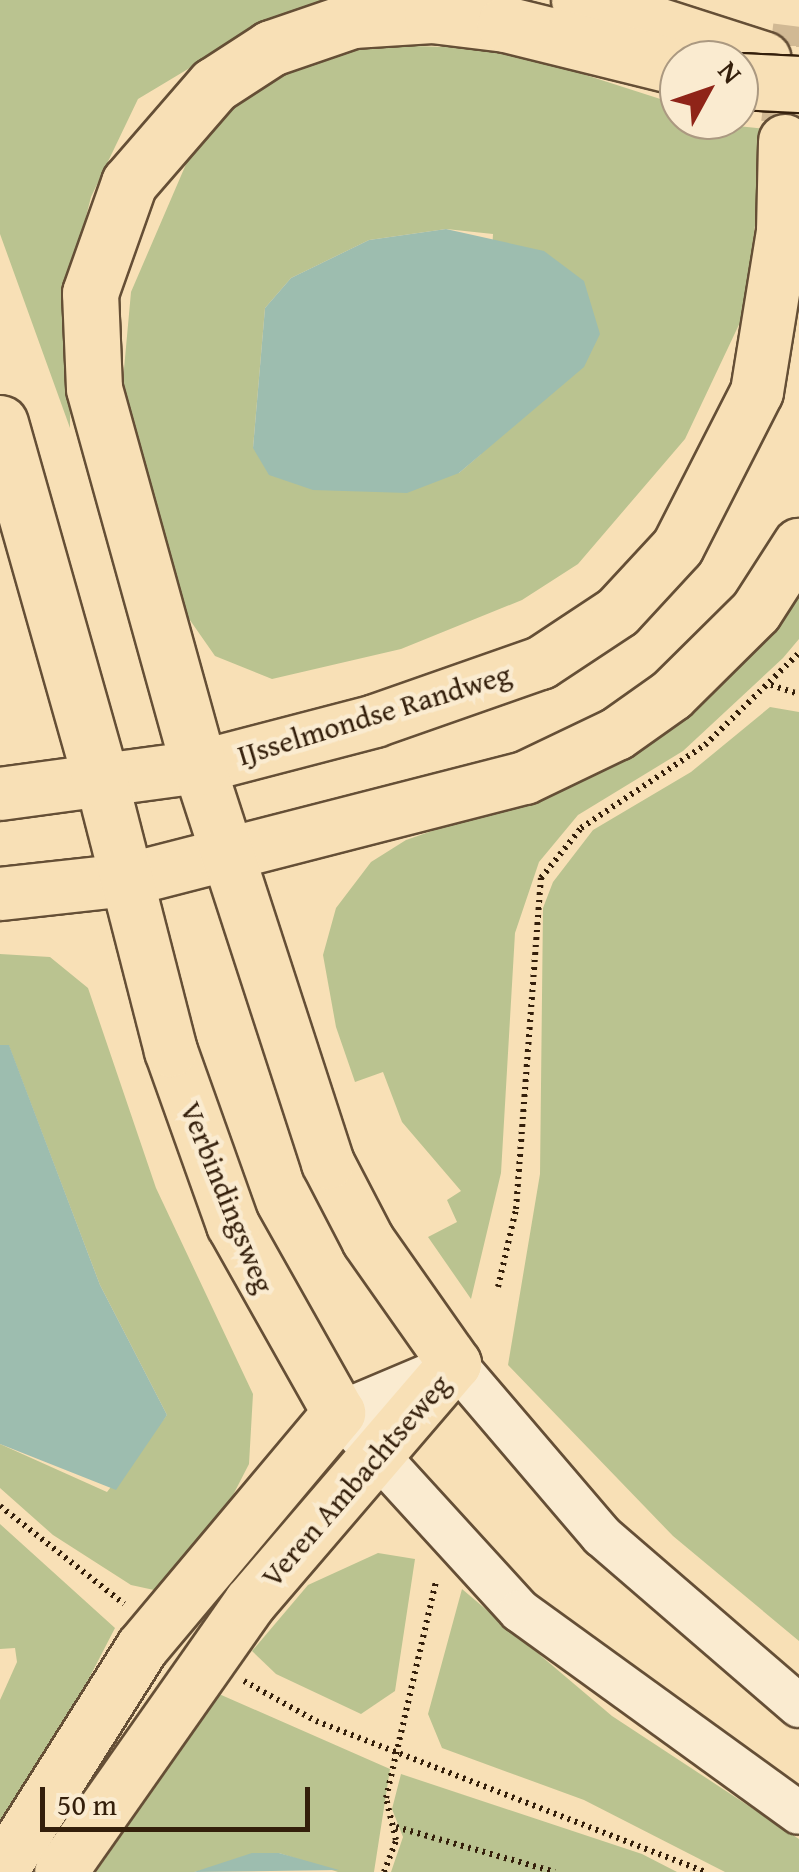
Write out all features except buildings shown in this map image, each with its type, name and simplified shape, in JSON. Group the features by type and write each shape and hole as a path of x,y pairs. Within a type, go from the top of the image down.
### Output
{"highway":[{"path":"578,0 659,49"},
{"path":"198,766 94,388 90,293 129,183 214,85 271,48 353,20 432,15 659,50"},
{"path":"759,65 799,71"},
{"path":"759,82 799,84"},
{"path":"0,423 101,780"}],"main road":[{"name":"IJsselmondse Randweg","path":"0,794 198,766 454,696 541,663 618,612 678,547 758,392 778,284 785,141"},
{"path":"0,894 127,880 524,778 617,734 718,653 799,545"},
{"path":"198,766 328,1163 368,1240 455,1364"},
{"name":"Verbindingsweg","path":"101,780 171,1051 233,1225 269,1303 339,1413"},
{"name":"Veren Ambachtseweg","path":"62,1872 250,1603 378,1460 455,1364"},
{"name":"Veren Ambachtseweg","path":"1,1872 152,1634 339,1413"}],"street":[{"name":"Veren Ambachtseweg","path":"339,1413 455,1364"},
{"path":"455,1364 602,1536 799,1706"},
{"name":"Verbindingsweg","path":"339,1413 520,1612 799,1813"}],"path":[{"path":"498,1287 516,1209 541,878 581,828 705,746 799,652"},
{"path":"770,685 799,694"},
{"path":"0,1506 131,1609"},
{"path":"384,1872 396,1827 386,1798 401,1755 436,1582"},
{"path":"239,1678 401,1755 706,1872"},
{"path":"396,1827 555,1872"}],"green space":[{"path":"0,0 393,0 263,24 138,99 91,197 71,276 70,428 0,234"},
{"path":"383,45 505,49 659,99 659,140 759,140 759,128 767,129 744,314 685,439 578,564 522,600 401,649 272,679 215,656 178,603 129,425 123,380 131,292 205,120 316,57","holes":["446,229 493,234 481,454 459,473 253,448 265,308 291,278 369,240"]},
{"path":"799,581 799,639 783,658 683,751 578,815 539,862 515,933 501,1173 471,1299 428,1237 457,1222 447,1200 461,1191 402,1122 383,1072 355,1082 336,1027 323,955 336,908 371,862 406,840 553,789"},
{"path":"770,707 799,712 799,1641 673,1536 508,1365 540,1174 543,908 553,882 593,830 691,772"},
{"path":"0,954 50,957 88,988 156,1188 253,1394 249,1464 231,1499 154,1590 131,1585 53,1535 0,1488 0,1444 107,1492 167,1415 100,1285 9,1046 0,1045"},
{"path":"0,1524 115,1628 0,1851 0,1700 17,1662 15,1648 0,1649"},
{"path":"378,1553 415,1559 395,1691 361,1714 276,1674 252,1651 308,1585"},
{"path":"462,1589 612,1716 799,1839 799,1872 725,1872 584,1800 442,1748 428,1714"},
{"path":"219,1694 390,1769 374,1872 338,1872 279,1853 194,1872 96,1872"},
{"path":"401,1774 642,1854 677,1872 391,1872 403,1837 392,1809"}],"shaded area":[{"path":"446,229 544,251 584,281 600,334 584,367 459,473 407,493 313,490 269,475 253,448 265,308 291,278 369,240"},
{"path":"0,1045 9,1045 100,1285 167,1415 116,1490 0,1444"},
{"path":"252,1853 279,1853 339,1870 194,1872"}],"tunnel":[{"path":"787,124 799,27"}]}
